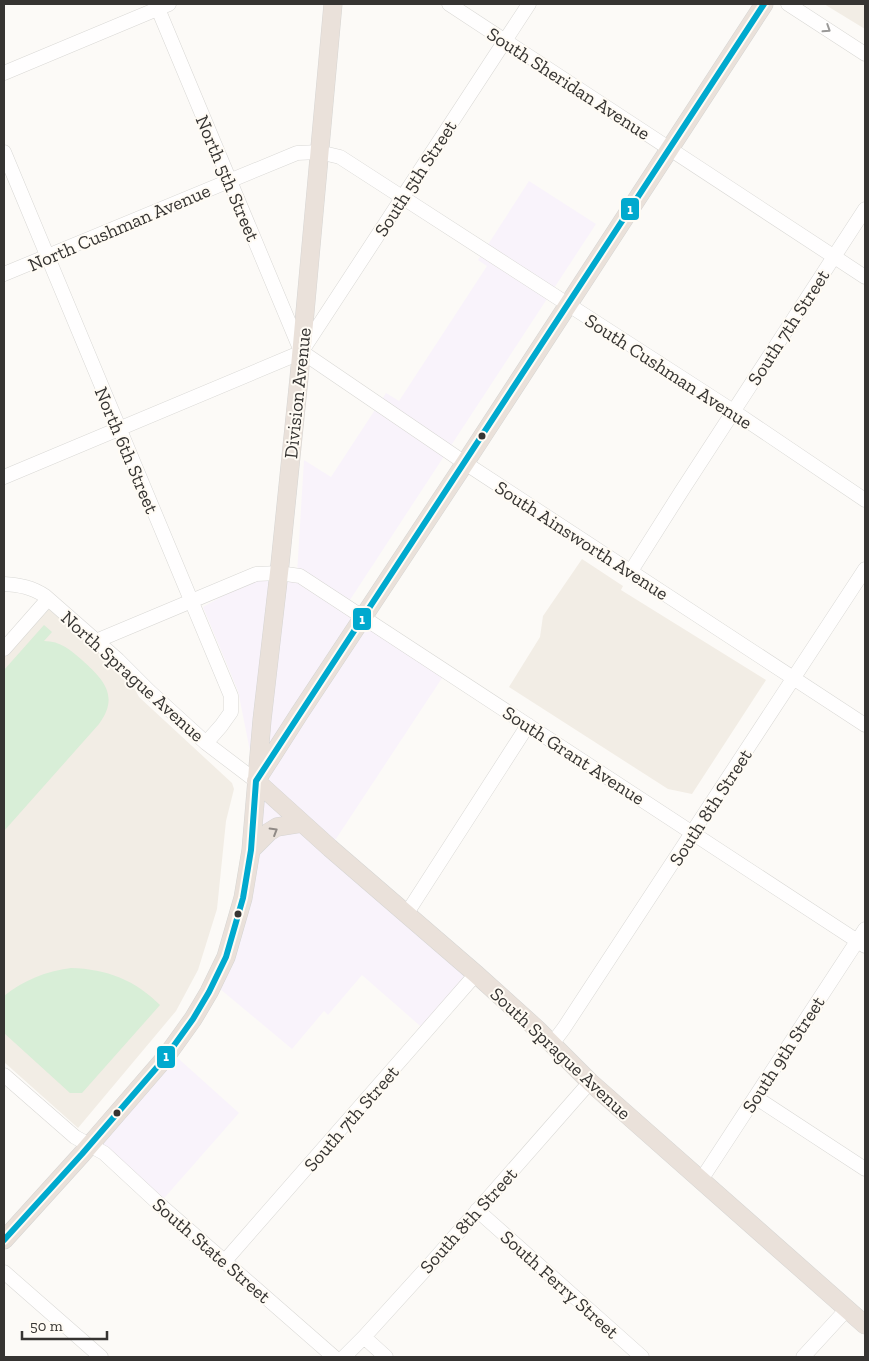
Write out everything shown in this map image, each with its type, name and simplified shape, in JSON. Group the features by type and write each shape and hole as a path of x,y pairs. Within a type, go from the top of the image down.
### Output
{"main road":[{"name":"Division Avenue","path":"4,1240 170,1051 193,1019 226,957 243,898 251,850 256,781 302,352 333,4"},
{"path":"256,781 764,4"},
{"name":"South Sprague Avenue","path":"256,781 476,974 590,1082 865,1325"},
{"path":"251,850 269,832 277,828 302,823"}],"street":[{"name":"South Sheridan Avenue","path":"449,4 865,277"},
{"name":"South 5th Street","path":"302,352 529,4"},
{"path":"788,4 865,54"},
{"path":"4,73 161,5"},
{"name":"North 5th Street","path":"161,5 229,181 302,352"},
{"name":"North 6th Street","path":"4,152 231,696 231,712 206,743"},
{"name":"North Cushman Avenue","path":"4,274 297,153 319,152"},
{"name":"South Cushman Avenue","path":"319,152 340,157 733,411 865,500"},
{"name":"South 7th Street","path":"631,571 680,492 865,209"},
{"path":"4,477 302,352"},
{"name":"South Ainsworth Avenue","path":"302,352 465,463 865,725"},
{"name":"South 8th Street","path":"552,1044 693,833 865,569"},
{"name":"South Grant Avenue","path":"96,641 256,574 279,573 300,576 693,833 863,939"},
{"name":"North Sprague Avenue","path":"4,584 20,585 29,588 39,592 48,599 118,660 149,692 206,743 256,781"},
{"path":"4,648 48,599"},
{"path":"407,913 528,725"},
{"name":"South 9th Street","path":"701,1180 863,939"},
{"name":"South 7th Street","path":"224,1262 476,974"},
{"name":"South State Street","path":"4,1075 75,1137 104,1153 224,1262 334,1357"},
{"name":"South 8th Street","path":"344,1357 364,1337 590,1082"},
{"path":"755,1097 865,1169"},
{"name":"South Ferry Street","path":"477,1210 642,1357"},
{"path":"4,1272 101,1357"},
{"path":"802,1357 847,1309"},
{"path":"364,1337 386,1357"}],"shaded area":[{"path":"824,4 865,4 865,29"},
{"path":"529,181 596,224 346,606 446,672 330,848 476,974 427,1032 362,975 328,1015 324,1011 292,1049 213,983 226,957 256,781 238,691 203,607 280,564 297,574 304,460 331,477 386,393 399,401 487,266 478,260"},
{"path":"582,559 623,586 621,590 766,680 692,794 668,789 509,687 540,637 543,616"},
{"path":"45,610 50,610 128,676 139,697 232,783 234,789 226,821 217,909 198,970 176,1011 78,1128 4,1062 4,657"},
{"path":"170,1051 239,1113 159,1204 90,1144"}],"green space":[{"path":"44,625 52,632 44,641 50,641 65,647 82,660 102,681 108,696 108,705 99,724 4,831 4,670"},
{"path":"71,968 97,971 120,978 141,989 160,1005 82,1093 70,1093 4,1033 4,996 19,985 36,977 53,971"}],"transit line":[{"name":"1","path":"4,1240 165,1058 193,1019 226,957 243,898 251,850 256,781 764,4"}]}
